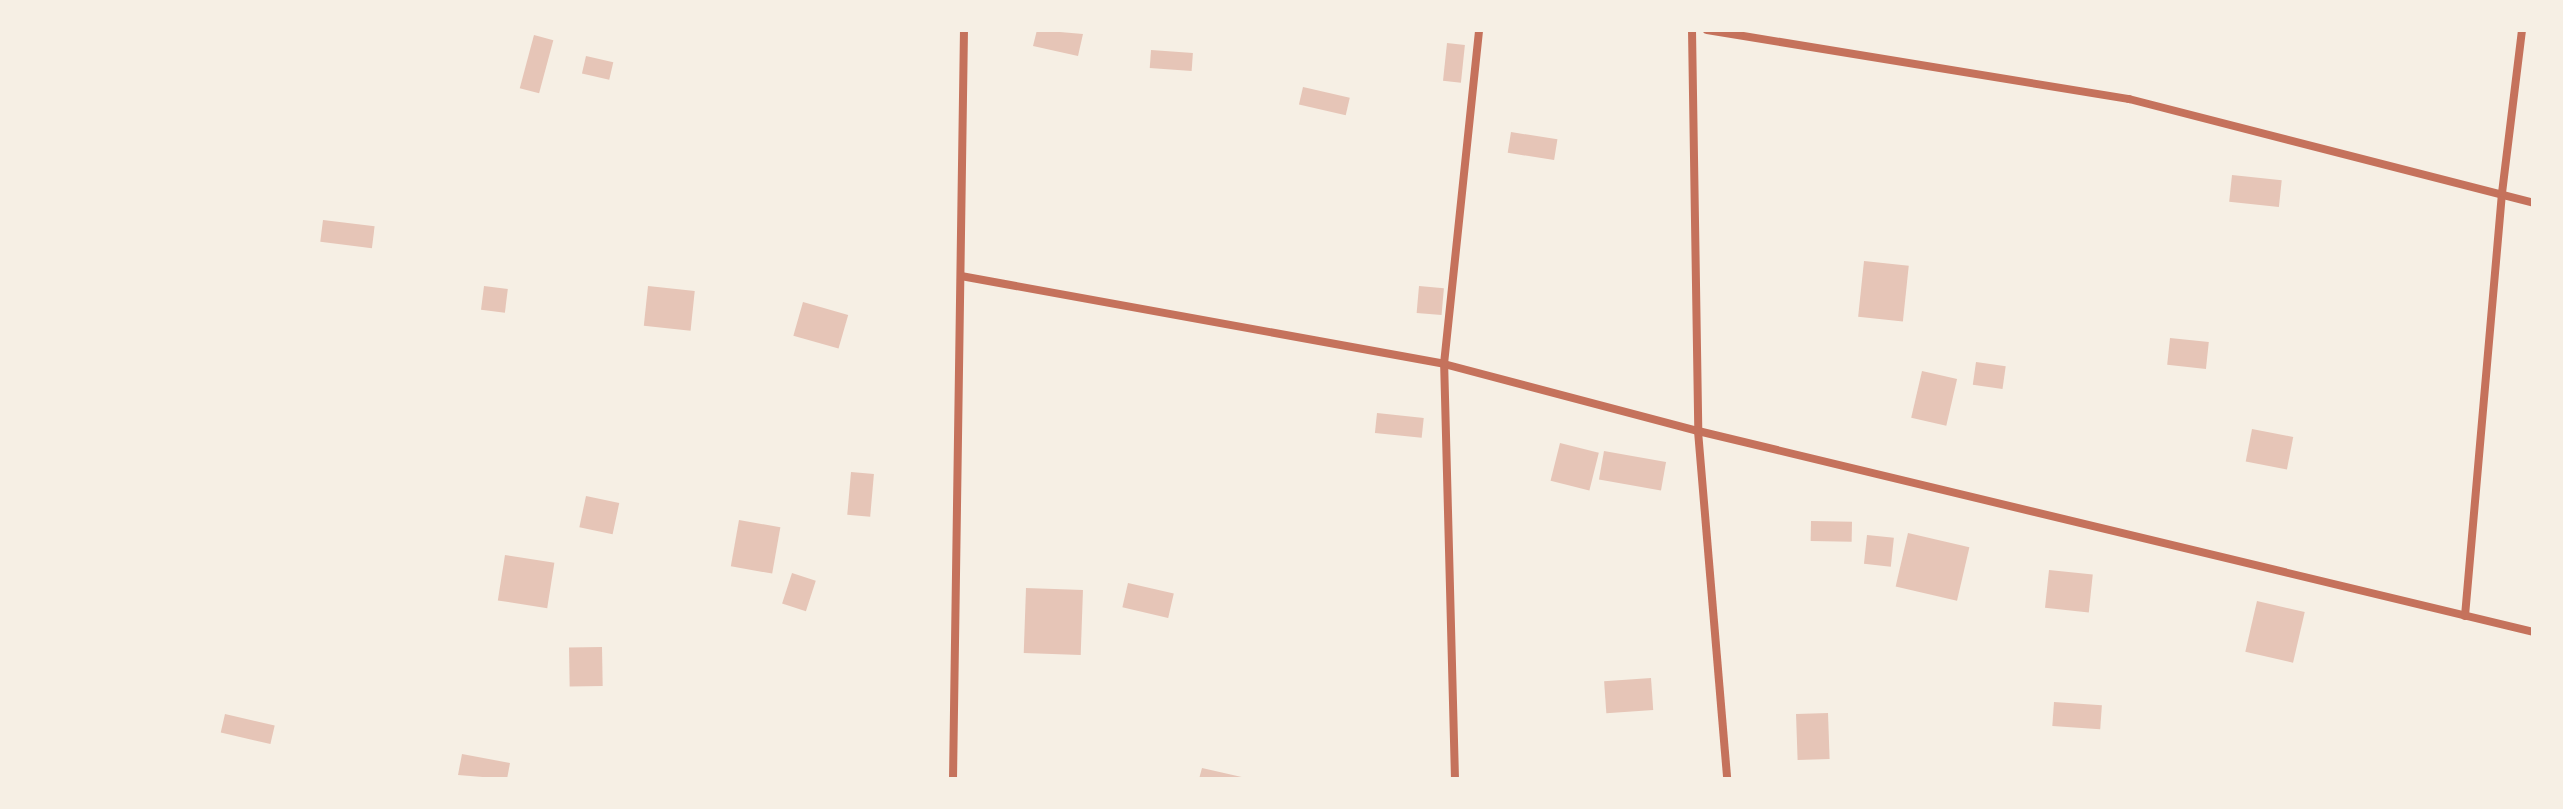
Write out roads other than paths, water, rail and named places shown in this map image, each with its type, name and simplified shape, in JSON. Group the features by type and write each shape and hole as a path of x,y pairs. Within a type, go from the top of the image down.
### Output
{"street":[{"path":"953,779 964,30"},
{"path":"1455,779 1444,364 1479,30"},
{"path":"1692,30 1698,431 1727,779"},
{"path":"1707,30 2129,99 2533,203"},
{"path":"2465,616 2502,193 2522,30"},
{"path":"961,276 1444,364 1698,431 2533,632"}]}
